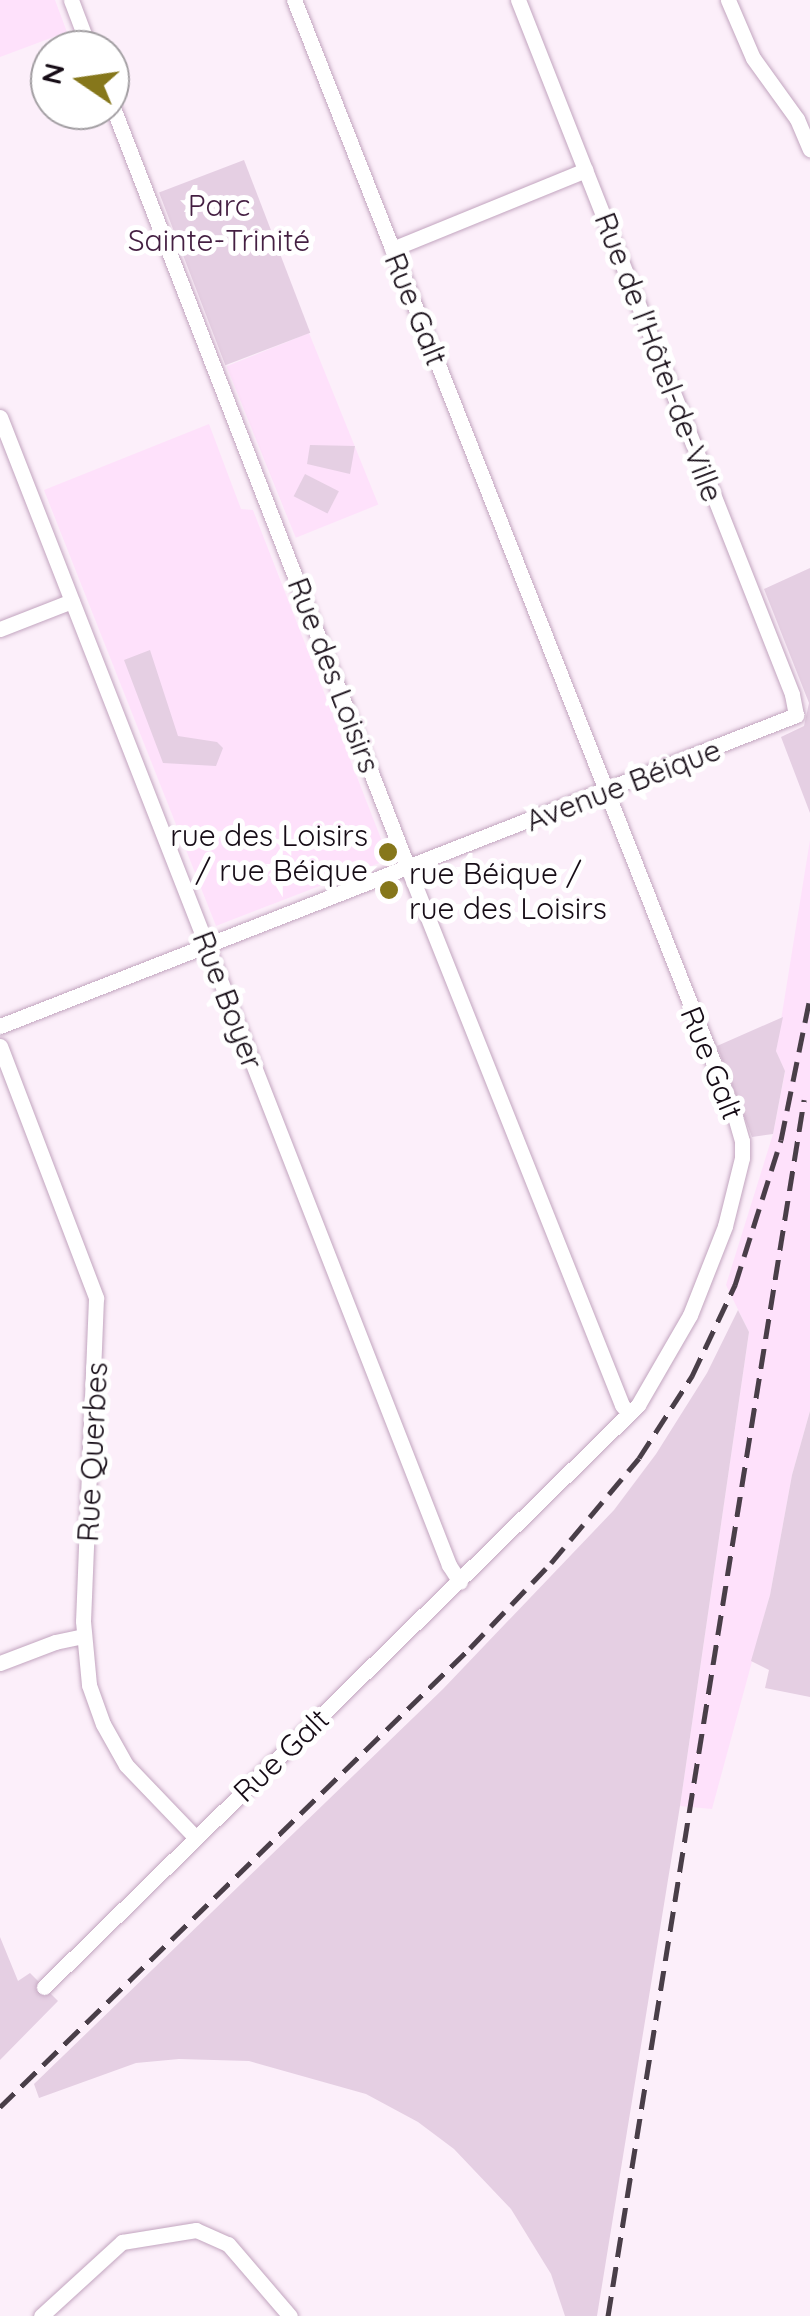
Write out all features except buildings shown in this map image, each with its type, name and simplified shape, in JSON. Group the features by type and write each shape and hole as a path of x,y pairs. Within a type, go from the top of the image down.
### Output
{"street":[{"path":"71,0 82,30"},
{"name":"Rue Galt","path":"44,1987 629,1414 654,1382 690,1315 725,1226 742,1141 294,0"},
{"name":"Rue de l'Hôtel-de-Ville","path":"518,0 796,714"},
{"path":"728,0 753,58 797,119 810,150"},
{"name":"Rue des Loisirs","path":"122,130 408,868 622,1405 629,1414"},
{"path":"392,248 586,170"},
{"name":"Rue Boyer","path":"0,417 449,1565 460,1582"},
{"path":"0,629 72,601"},
{"name":"Avenue Béique","path":"0,1026 606,792 796,714"},
{"name":"Rue Querbes","path":"0,1046 96,1298 83,1636 89,1685 110,1740 134,1775 196,1838"},
{"path":"0,1664 55,1642 83,1636"},
{"path":"41,2316 115,2246 196,2230 212,2233 228,2244 290,2316"}],"shaded area":[{"path":"0,0 55,0 66,30 30,30 30,46 0,57"},
{"path":"309,333 378,505 296,538 226,366"},
{"path":"209,424 241,509 253,510 387,854 382,862 216,926 44,490"},
{"path":"810,840 810,1411 792,1475 770,1595 712,1809 680,1806 749,1332 726,1285 773,1134 785,1072 776,1051"}],"green space":[{"name":"Parc Sainte-Trinité","path":"244,160 310,333 225,365 159,193"},
{"path":"310,445 355,446 350,474 307,464"},
{"path":"305,474 339,491 328,514 294,496"},
{"path":"810,568 810,813 781,737 804,726 809,703 764,589"},
{"path":"150,650 178,736 217,742 223,748 216,766 163,763 124,660"},
{"path":"783,1017 776,1051 785,1071 773,1134 752,1137 717,1046"},
{"path":"738,1310 749,1332 680,1806 597,2316 565,2316 551,2274 511,2209 454,2149 418,2122 366,2094 249,2061 179,2059 136,2063 39,2098 34,2084 443,1689 614,1510 656,1454 707,1373"},
{"path":"810,1411 810,1697 765,1688 769,1670 751,1661 770,1595 792,1475"},
{"path":"0,1937 18,1981 30,1973 58,2001 0,2060"}],"railway":[{"path":"0,2107 470,1648 551,1563 639,1458 692,1376 735,1285 781,1140 810,998"},
{"path":"608,2316 804,1100"}],"place":[{"name":"rue des Loisirs / rue Béique","path":"388,852"},
{"name":"rue Béique / rue des Loisirs","path":"389,890"}]}
